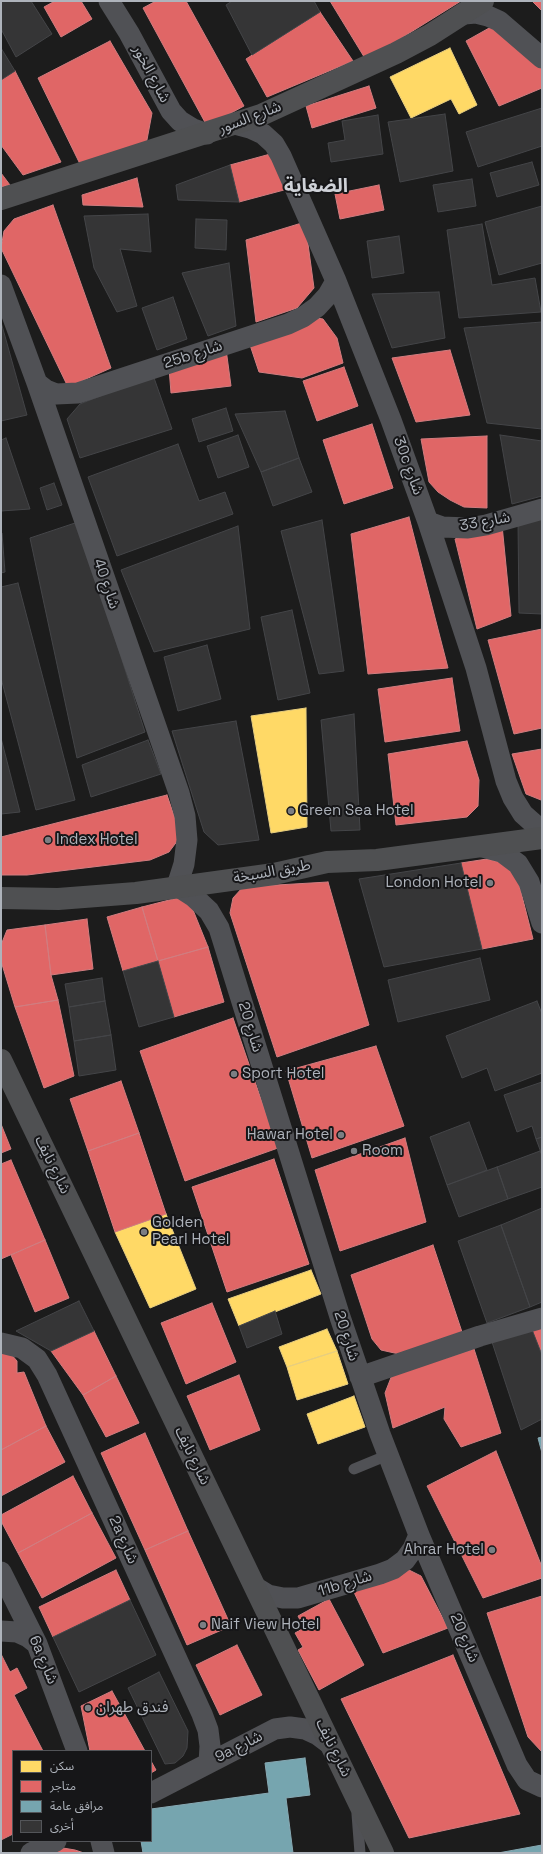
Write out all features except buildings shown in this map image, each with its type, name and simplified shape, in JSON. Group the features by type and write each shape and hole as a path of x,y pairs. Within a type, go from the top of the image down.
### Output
{"street":[{"name":"شارع الخور","path":"108,1 129,33 171,111 180,121 193,129 207,134"},
{"name":"شارع السور","path":"1,200 207,134 289,103 369,66 430,35 483,1"},
{"path":"464,14 476,13 499,21 542,58"},
{"name":"30c شارع","path":"235,124 250,128 263,134 274,144 281,156 336,281 391,420 428,522 476,668 506,781 513,798 523,814 542,831"},
{"name":"25b شارع","path":"37,383 46,390 56,394 78,393 288,324 303,317 317,307 328,295 336,281"},
{"name":"شارع 40","path":"1,285 37,383 179,793 185,816 187,840 184,864 177,886"},
{"name":"شارع 33","path":"428,522 442,526 468,528 542,509"},
{"name":"طريق السبخة","path":"11,899 94,897 274,874 327,862 377,860 542,838"},
{"path":"483,847 502,852 518,864 529,882 542,923"},
{"name":"شارع 20","path":"177,886 194,897 208,911 219,928 360,1377 388,1455 419,1535 517,1765 527,1780 538,1786"},
{"path":"1,910 11,899"},
{"name":"شارع نايف","path":"1,1060 383,1853"},
{"path":"360,1377 480,1336 542,1318"},
{"name":"2a شارع","path":"1,1344 22,1348 37,1359 47,1375 202,1714 209,1735 209,1763"},
{"name":"11b شارع","path":"255,1588 268,1595 283,1598 298,1598 380,1574 393,1569 405,1560 414,1548 419,1535"},
{"name":"6a شارع","path":"1,1572 37,1644 77,1750"},
{"path":"1,1631 17,1632 28,1637 37,1644"},
{"name":"9a شارع","path":"152,1792 275,1729 290,1727 305,1729 318,1735 330,1744"},
{"path":"32,1853 54,1842"},
{"path":"101,1842 104,1853"}],"lane":[{"path":"354,1469 388,1455"},
{"path":"351,1785 358,1821 360,1853"}],"place":[{"name":"Green Sea Hotel","path":"291,811"},
{"name":"Index Hotel","path":"48,840"},
{"name":"London Hotel","path":"490,883"},
{"name":"Sport Hotel","path":"234,1074"},
{"name":"Hawar Hotel","path":"341,1135"},
{"name":"Room","path":"354,1151"},
{"name":"Golden Pearl Hotel","path":"144,1232"},
{"name":"Ahrar Hotel","path":"492,1550"},
{"name":"Naif View Hotel","path":"203,1625"},
{"name":"فندق طهران","path":"88,1708"}],"district":[{"name":"الضغاية","path":"316,187"}]}
